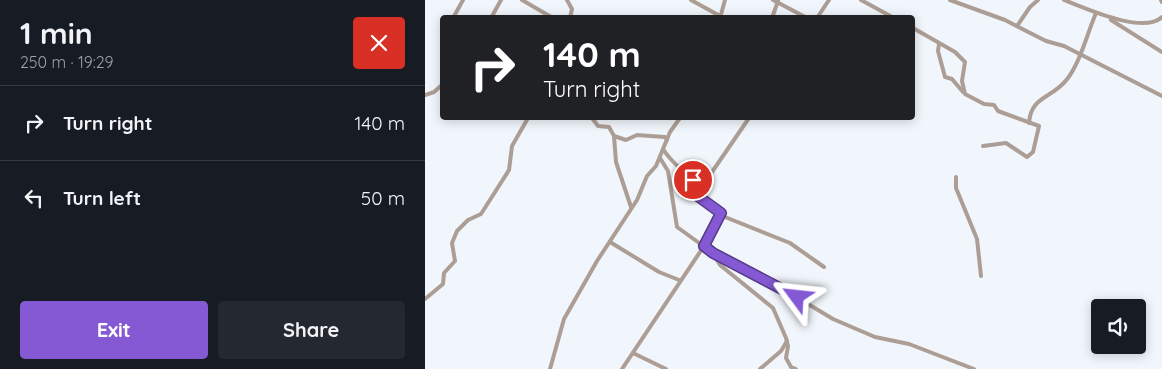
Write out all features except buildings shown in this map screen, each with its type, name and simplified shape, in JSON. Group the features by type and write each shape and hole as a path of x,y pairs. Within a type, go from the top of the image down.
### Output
{"street":[{"path":"455,15 463,0"},
{"path":"493,15 501,0"},
{"path":"522,0 548,15"},
{"path":"567,0 572,9 571,15"},
{"path":"691,0 717,15"},
{"path":"721,15 725,0"},
{"path":"819,15 829,0"},
{"path":"861,0 888,15"},
{"path":"950,0 1017,26 1035,37 1065,46 1079,55 1162,96"},
{"path":"1017,26 1029,7 1038,0"},
{"path":"1064,0 1109,18 1148,23 1158,21 1162,17"},
{"path":"773,15 776,1 802,15"},
{"path":"1029,123 1030,110 1041,99 1053,94 1068,77 1096,14"},
{"path":"1109,18 1162,52"},
{"path":"915,29 955,52 965,62 962,81 965,94"},
{"path":"939,44 938,51 945,77 952,80 965,94 984,104 994,106 997,111 1039,126 1033,152 1027,157 1006,144 983,146"},
{"path":"425,95 434,92 440,87"},
{"path":"425,300 443,284 444,273 455,261 452,243 457,230 468,220 481,214 509,170 512,146 527,120"},
{"path":"593,120 597,126 609,127 613,136 616,162 631,207"},
{"path":"550,369 564,319 610,242 625,221 631,207 637,200 647,176 660,158 667,140 679,120"},
{"path":"699,192 748,120"},
{"path":"613,136 626,140 637,136 665,137 667,140"},
{"path":"622,369 679,280 704,246 720,215 720,210 701,199 693,180 671,162 663,149"},
{"path":"660,158 669,171 677,228 691,239 713,253 778,286 833,319 875,337 909,344 974,369"},
{"path":"956,177 957,188 977,239 981,276"},
{"path":"720,215 790,244 824,267"},
{"path":"610,242 659,272 679,280"},
{"path":"713,253 720,266 773,308 787,341 786,358 791,367 796,369"},
{"path":"760,369 781,351 787,341"},
{"path":"633,353 665,369"}],"route":[{"path":"693,180 699,192 699,197 720,210 721,213 704,246 713,253 797,297"}]}
